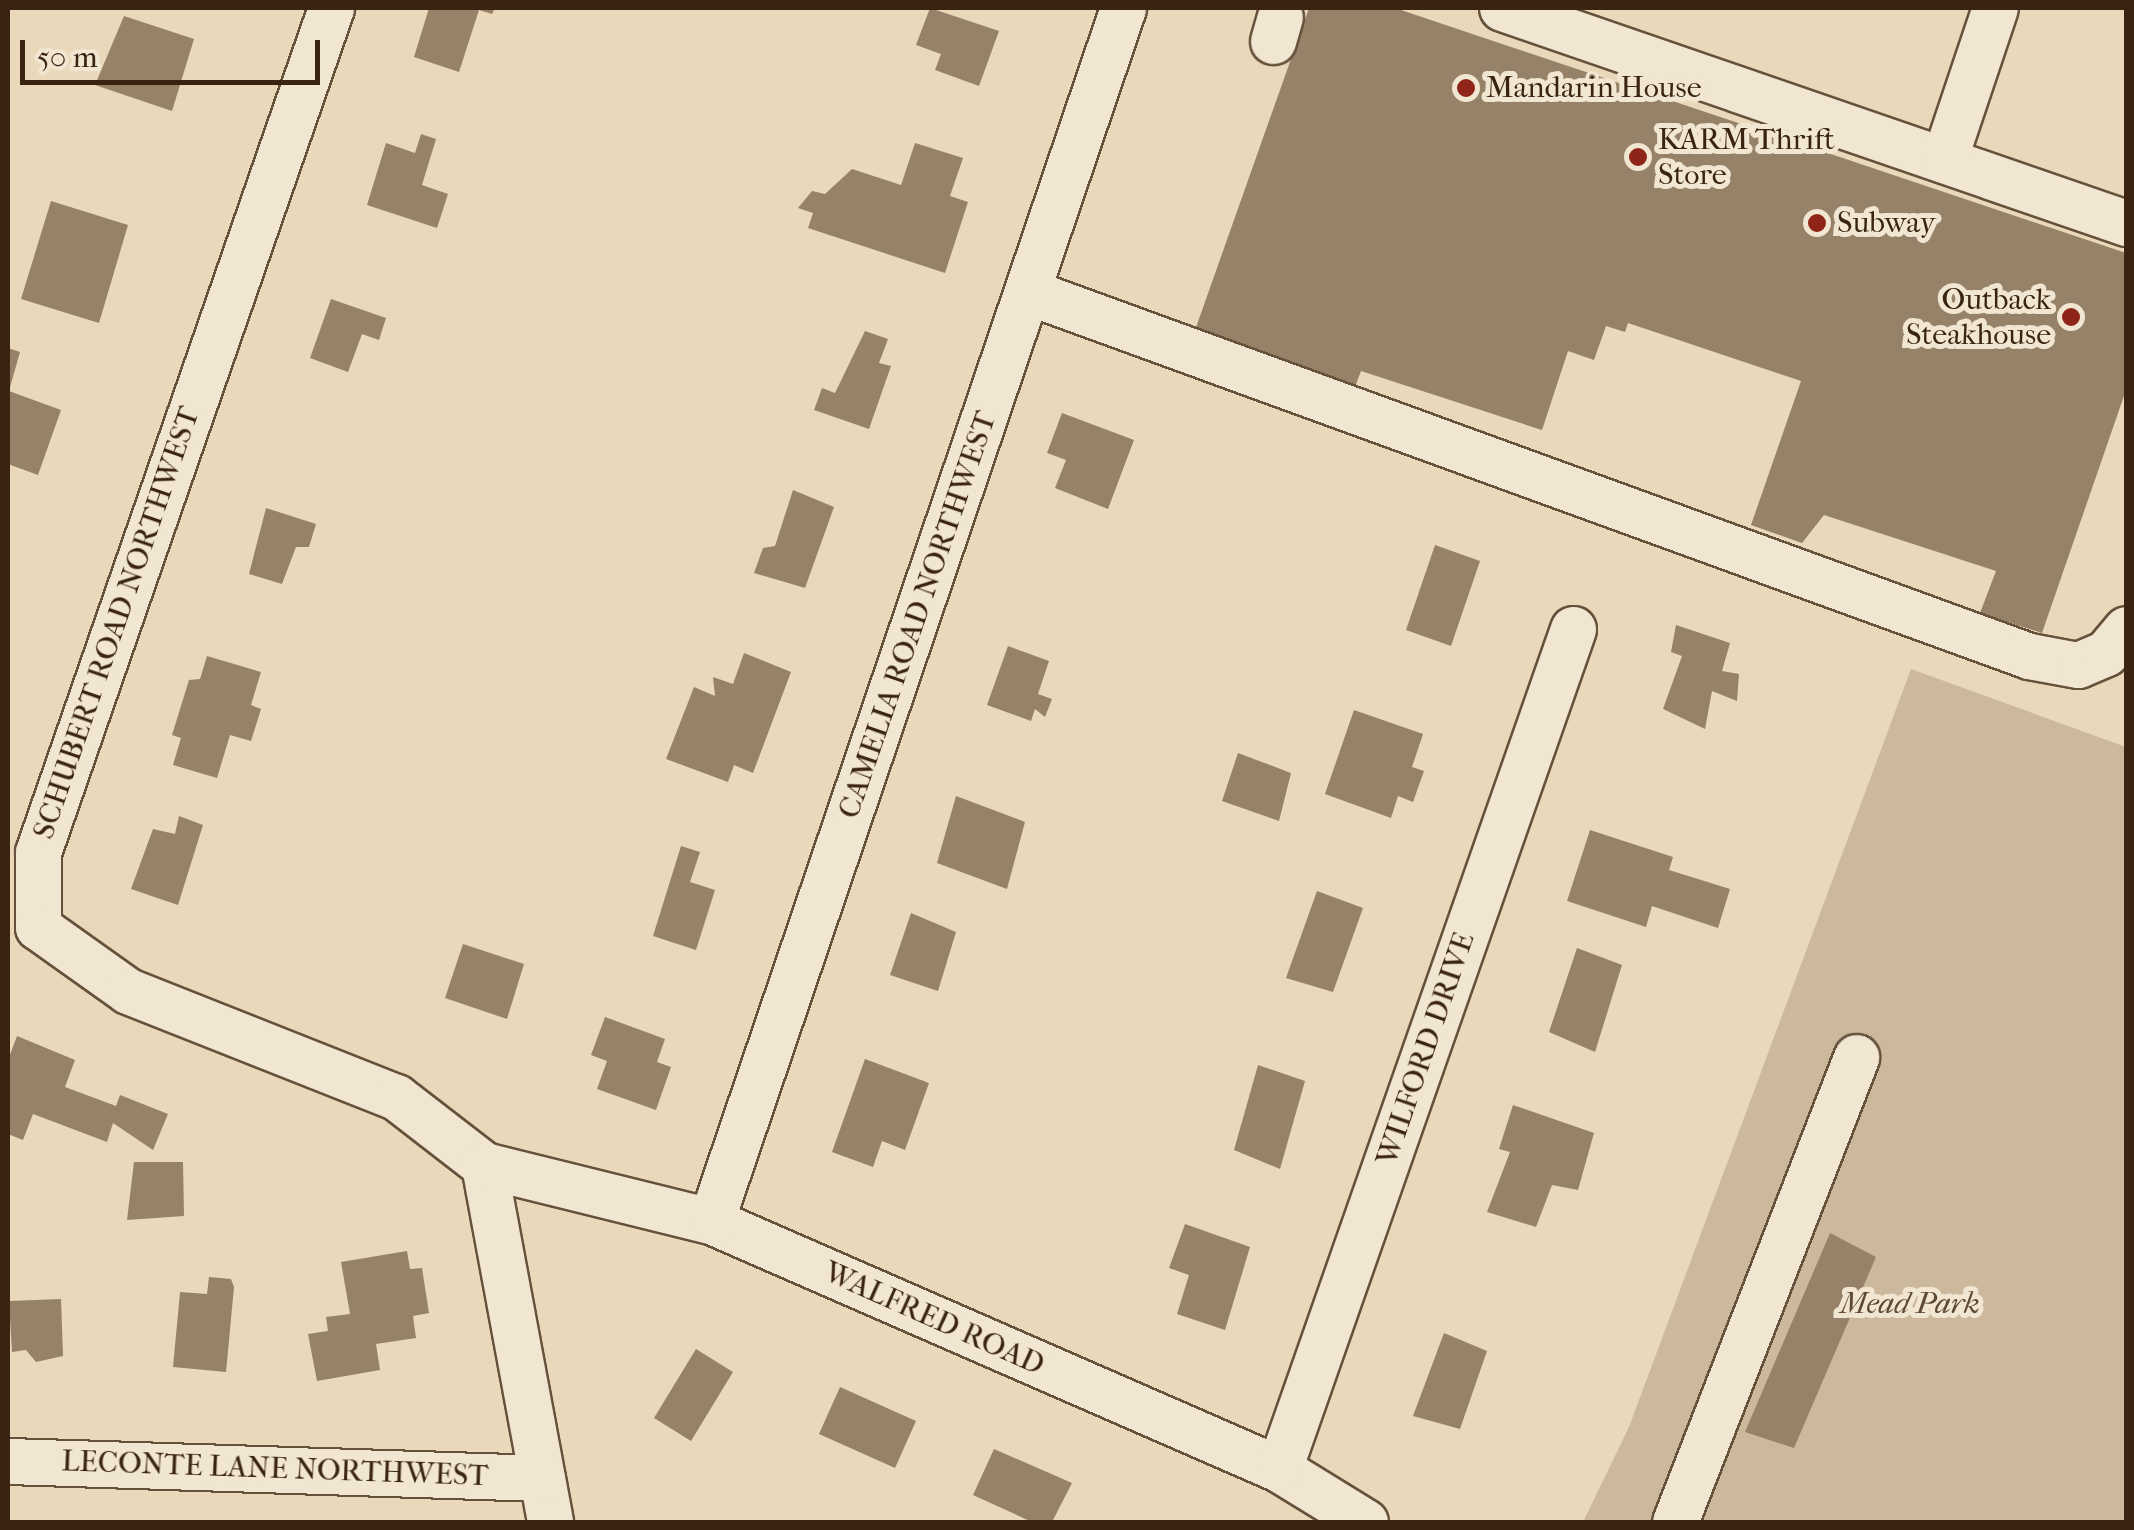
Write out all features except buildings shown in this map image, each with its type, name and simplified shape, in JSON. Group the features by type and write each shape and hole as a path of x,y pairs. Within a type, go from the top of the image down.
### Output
{"street":[{"name":"SCHUBERT ROAD NORTHWEST","path":"331,8 38,852 38,926 128,991 396,1097 484,1164"},
{"name":"CAMELIA ROAD NORTHWEST","path":"711,1221 1123,8"},
{"path":"1502,8 2126,223"},
{"path":"1944,160 1995,8"},
{"path":"1029,292 2029,656 2078,665 2106,653 2126,629"},
{"name":"WILFORD DRIVE","path":"1279,1469 1573,628"},
{"path":"1675,1522 1856,1057"},
{"name":"WALFRED ROAD","path":"484,1164 711,1221 1279,1469 1365,1522"},
{"path":"484,1164 550,1522"},
{"name":"LECONTE LANE NORTHWEST","path":"8,1461 542,1478"}],"green space":[{"name":"Mead Park","path":"1911,669 2126,747 2126,1522 1583,1522 1629,1427"}],"place":[{"name":"Mandarin House","path":"1466,88"},
{"name":"KARM Thrift Store","path":"1638,157"},
{"name":"Subway","path":"1817,223"},
{"name":"Outback Steakhouse","path":"2071,317"}]}
